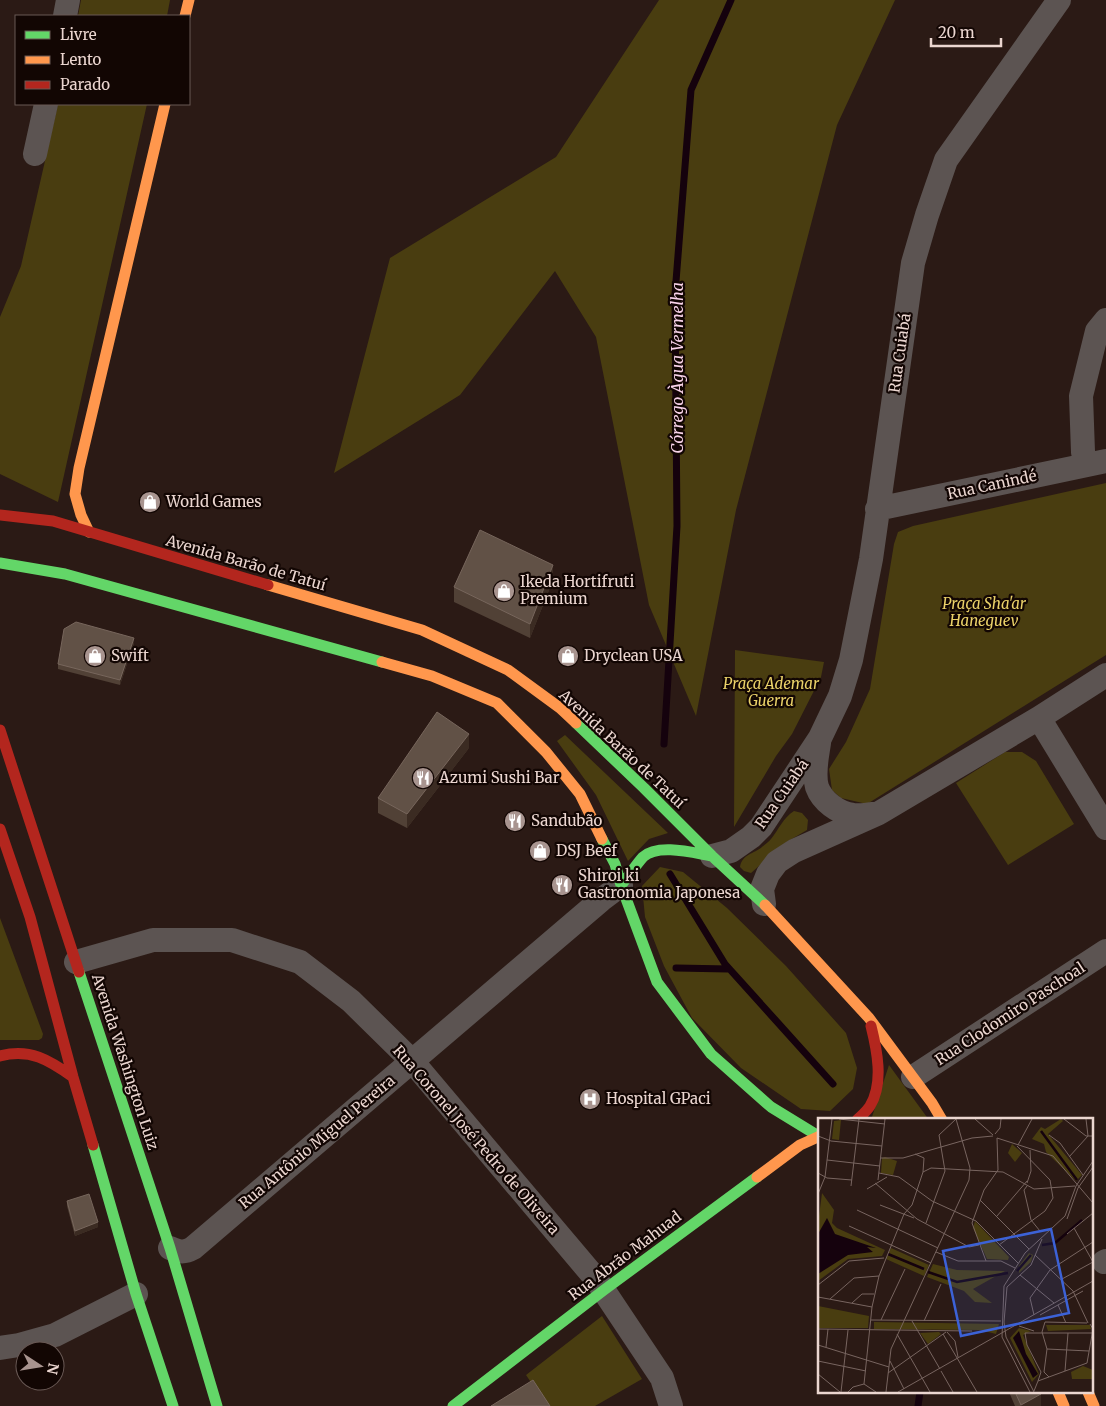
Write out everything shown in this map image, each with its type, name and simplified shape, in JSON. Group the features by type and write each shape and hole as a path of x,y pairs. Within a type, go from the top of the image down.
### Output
{"main road":[{"path":"185,15 189,0"},
{"path":"89,532 81,515 75,494 79,468 165,105"},
{"path":"9,504 53,521"},
{"name":"Avenida Barão de Tatuí","path":"0,515 53,521 422,630 508,670 560,708 764,904 869,1018 932,1103 941,1118"},
{"path":"0,563 65,574 432,676 497,704 546,752 580,794 615,864 657,982 711,1054 771,1106 818,1135"},
{"name":"Avenida Washington Luiz","path":"0,730 170,1248 217,1406"},
{"path":"0,830 30,917 73,1077 136,1294 173,1406"},
{"path":"621,885 645,856 656,852 678,850 712,856"},
{"path":"859,1118 870,1106 877,1088 879,1062 876,1042 869,1018"},
{"path":"0,1056 27,1053 50,1061 73,1077"},
{"name":"Rua Abrão Mahuad","path":"453,1406 604,1290 800,1145 818,1136"},
{"path":"1059,1394 1064,1406"},
{"path":"1089,1394 1094,1406"}],"street":[{"path":"65,15 68,0"},
{"name":"Rua Cuiabá","path":"712,856 731,851 751,837 761,827 820,738 840,696 851,660 871,559 913,263 927,215 946,160 1058,0"},
{"path":"35,154 46,105"},
{"path":"1096,463 1083,452 1081,396 1098,331 1106,320"},
{"name":"Rua Canindé","path":"877,509 1096,463"},
{"path":"764,904 762,889 768,874 777,862 794,851 879,813 1106,676"},
{"path":"1039,718 1106,828"},
{"name":"Rua Cuiabá","path":"820,738 816,767 817,786 824,800 840,811 853,815 863,816 879,813"},
{"name":"Rua Antônio Miguel Pereira","path":"170,1248 186,1252 193,1248 621,885"},
{"name":"Rua Coronel José Pedro de Oliveira","path":"76,962 153,940 232,940 300,962 351,1002 412,1061 604,1290 662,1378 671,1406"},
{"name":"Rua Clodomiro Paschoal","path":"913,1077 1106,951"},
{"path":"0,1348 55,1336 136,1294"}],"green space":[{"path":"81,0 170,0 167,15 78,15"},
{"path":"659,0 895,0 837,125 736,510 696,716 649,605 596,337 555,271 460,395 334,473 390,258 556,157"},
{"path":"58,105 147,105 58,502 0,474 0,317 21,266"},
{"name":"Praça Sha'ar Haneguev","path":"1106,483 1106,655 867,804 841,798 832,790 829,769 846,742 870,689 894,544 898,532 913,526"},
{"name":"Praça Ademar Guerra","path":"735,650 824,662 821,677 792,734 776,756 734,827"},
{"path":"565,735 668,833 649,839 628,861 596,795 557,741"},
{"path":"1005,752 1022,752 1036,761 1074,824 1008,865 956,783"},
{"path":"794,811 802,813 808,820 807,830 785,843 751,873 744,871 740,867 743,859 769,841 784,820"},
{"path":"660,867 683,872 727,908 786,966 846,1033 857,1068 853,1089 830,1111 801,1109 741,1068 692,1018 664,966 645,917 642,886"},
{"path":"0,918 43,1034 39,1040 0,1040"},
{"path":"889,1065 928,1118 872,1118"},
{"path":"602,1316 642,1379 595,1406 547,1406 526,1375"}],"building":[{"name":"Ikeda Hortifruti Premium","path":"480,530 553,565 530,624 454,587"},
{"name":"Swift","path":"76,622 134,638 120,680 58,664 64,629"},
{"name":"Azumi Sushi Bar","path":"437,712 469,734 407,814 378,798"},
{"path":"89,1194 98,1222 75,1231 67,1201"},
{"path":"533,1380 550,1406 491,1406"},
{"path":"1016,1394 1041,1394 1021,1405"}],"waterway":[{"name":"Córrego Àgua Vermelha","path":"664,744 677,526 675,294 691,90 731,0"},
{"name":"Córrego Àgua Vermelha","path":"670,874 725,964 833,1084"},
{"path":"676,968 729,969"},
{"name":"Córrego Àgua Vermelha","path":"918,1406 920,1394"}],"traffic: fast":[{"path":"0,563 65,574 382,662"},
{"path":"576,723 765,905"},
{"path":"602,839 615,864 657,982 711,1054 771,1107 818,1136"},
{"path":"621,885 643,857 650,853 676,850 712,856"},
{"path":"79,972 170,1248 217,1406"},
{"path":"93,1145 136,1294 173,1406"},
{"path":"453,1406 604,1290 757,1177"}],"traffic: slow":[{"path":"185,15 189,0"},
{"path":"89,532 81,515 75,494 79,468 165,105"},
{"path":"268,585 422,630 508,670 560,708 576,723"},
{"path":"382,662 432,676 497,703 546,752 580,794 602,839"},
{"path":"765,905 869,1018 932,1103 941,1118"},
{"path":"757,1177 800,1145 818,1137"},
{"path":"1059,1394 1064,1406"},
{"path":"1089,1394 1094,1406"}],"traffic: jam":[{"path":"0,515 53,521 268,585"},
{"path":"0,730 79,972"},
{"path":"0,829 30,917 93,1145"},
{"path":"859,1118 870,1106 877,1087 878,1066 871,1026"},
{"path":"0,1056 21,1054 39,1057 56,1065 73,1077"}],"place":[{"name":"World Games","path":"150,502"},
{"name":"Ikeda Hortifruti Premium","path":"504,591"},
{"name":"Swift","path":"95,656"},
{"name":"Dryclean USA","path":"568,656"},
{"name":"Azumi Sushi Bar","path":"423,778"},
{"name":"Sandubão","path":"515,821"},
{"name":"DSJ Beef","path":"540,851"},
{"name":"Shiroi ki Gastronomia Japonesa","path":"562,885"},
{"name":"Hospital GPaci","path":"590,1099"}]}
